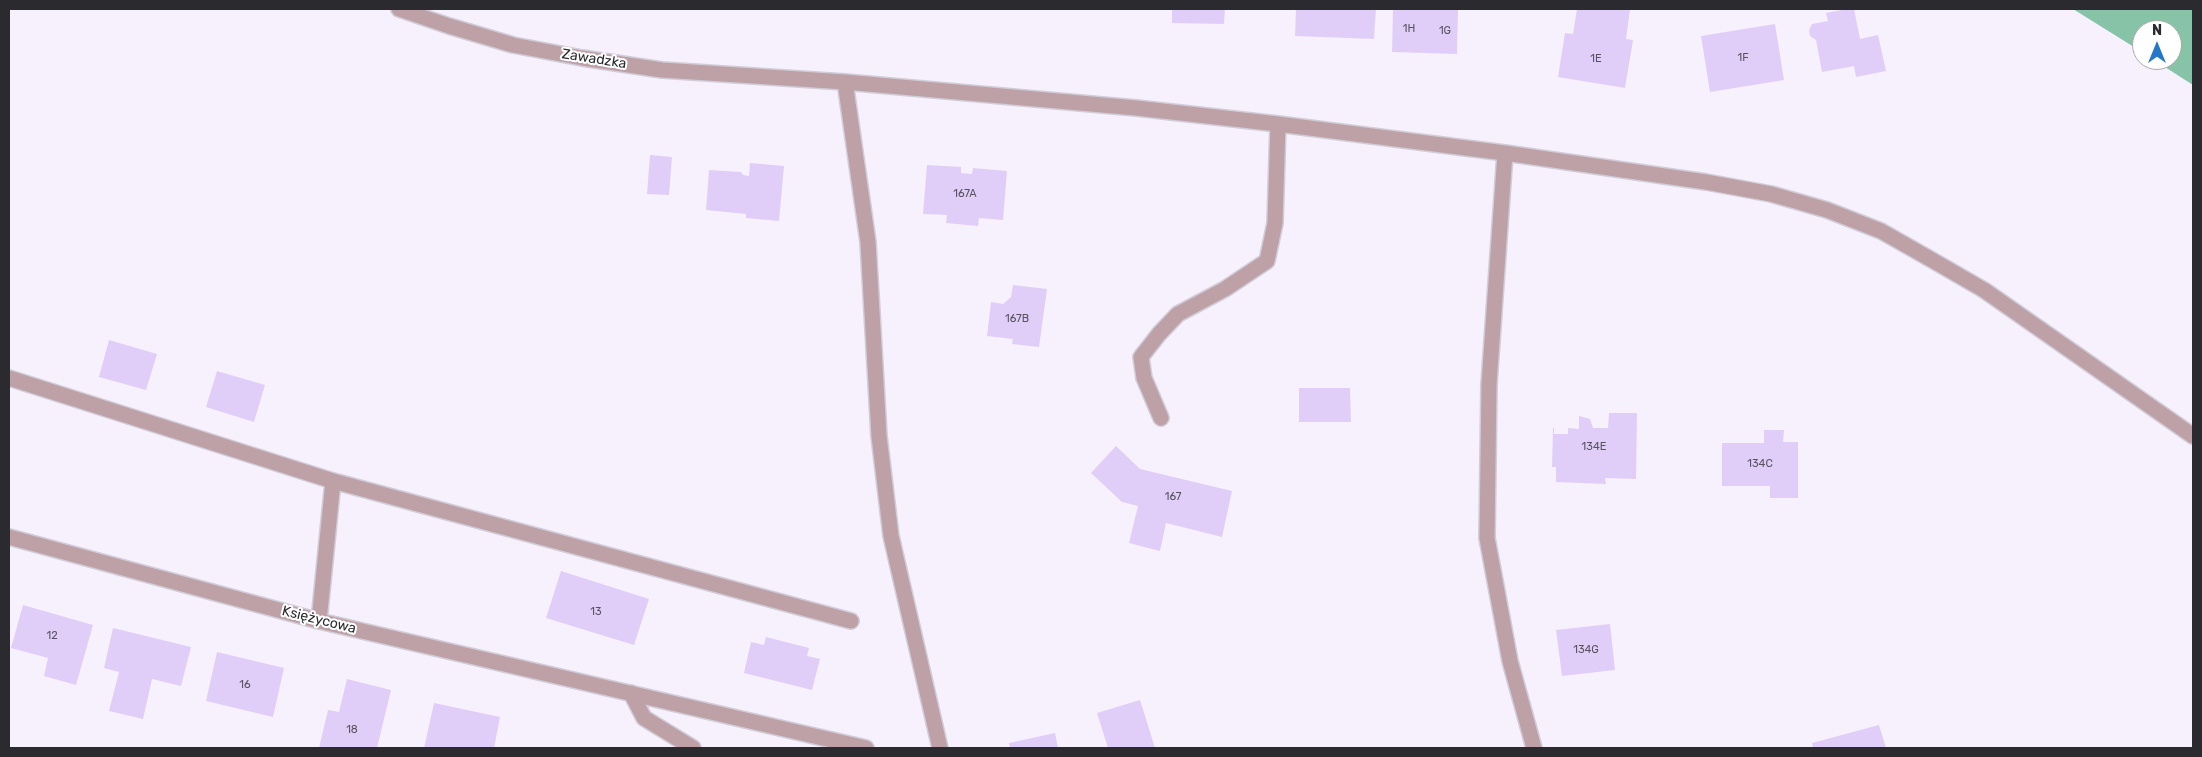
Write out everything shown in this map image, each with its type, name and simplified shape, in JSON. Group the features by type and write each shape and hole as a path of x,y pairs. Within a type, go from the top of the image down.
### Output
{"street":[{"name":"Zawadzka","path":"399,9 449,26 514,44 582,58 662,70 846,82 1136,108 1278,124 1505,154 1706,182 1771,194 1827,210 1881,231 1984,290 2193,436"},
{"path":"846,82 868,242 879,436 891,536 940,748"},
{"path":"1161,418 1144,378 1141,358 1159,334 1178,314 1225,289 1266,261 1275,223 1278,124"},
{"path":"1505,154 1489,384 1487,538 1510,661 1534,748"},
{"path":"9,378 333,481 851,621"},
{"path":"319,621 333,481"},
{"name":"Księżycowa","path":"9,536 319,621 866,748"},
{"path":"631,693 644,718 693,748"}],"green space":[{"path":"2073,9 2193,9 2193,85 2170,70 2182,70 2182,20 2132,20 2132,46"}],"building":[{"path":"1172,9 1225,9 1224,24 1172,23"},
{"path":"1296,9 1376,9 1374,39 1295,36"},
{"path":"1393,9 1458,9 1457,54 1392,52"},
{"path":"1577,9 1630,9 1626,39 1633,40 1625,88 1558,77 1565,33 1573,34"},
{"path":"1854,9 1860,39 1878,35 1886,71 1856,77 1854,66 1822,72 1816,40 1810,36 1809,30 1812,24 1828,21 1826,13"},
{"path":"1775,24 1784,80 1710,92 1701,36"},
{"path":"650,155 672,157 669,195 647,194"},
{"path":"750,163 784,166 779,221 746,218 746,214 706,210 709,170 741,172 743,175 749,176"},
{"path":"927,165 961,167 961,173 972,174 973,168 1007,171 1003,220 979,218 978,226 946,223 947,215 923,214"},
{"path":"1013,285 1047,289 1039,347 1012,344 1013,339 987,336 991,302 1003,304 1011,297"},
{"path":"109,340 157,354 146,390 99,377"},
{"path":"217,371 265,385 254,422 206,407"},
{"path":"1299,388 1350,388 1351,422 1299,422"},
{"path":"1609,413 1637,413 1636,479 1605,478 1606,484 1556,482 1556,467 1552,467 1553,428 1554,434 1568,434 1568,428 1579,429 1579,416 1590,419 1593,428 1608,428"},
{"path":"1764,430 1784,430 1783,442 1798,442 1798,498 1770,498 1770,486 1722,486 1722,443 1764,443"},
{"path":"1116,446 1140,469 1232,491 1222,537 1166,523 1160,551 1129,543 1138,506 1122,502 1091,473"},
{"path":"561,571 649,599 634,645 546,618"},
{"path":"23,605 93,625 76,685 44,676 48,658 11,648"},
{"path":"1610,624 1615,670 1562,676 1556,630"},
{"path":"113,628 191,647 181,686 152,679 143,719 109,711 119,672 104,668"},
{"path":"766,637 809,648 807,656 820,659 812,690 744,673 751,642 764,645"},
{"path":"217,652 284,668 273,717 206,701"},
{"path":"347,679 391,690 377,748 319,748 328,710 339,712"},
{"path":"1140,700 1155,748 1108,748 1097,713"},
{"path":"434,703 500,717 494,748 424,748"},
{"path":"1879,725 1886,748 1813,748 1812,743"},
{"path":"1055,733 1058,748 1010,748 1009,743"}]}
